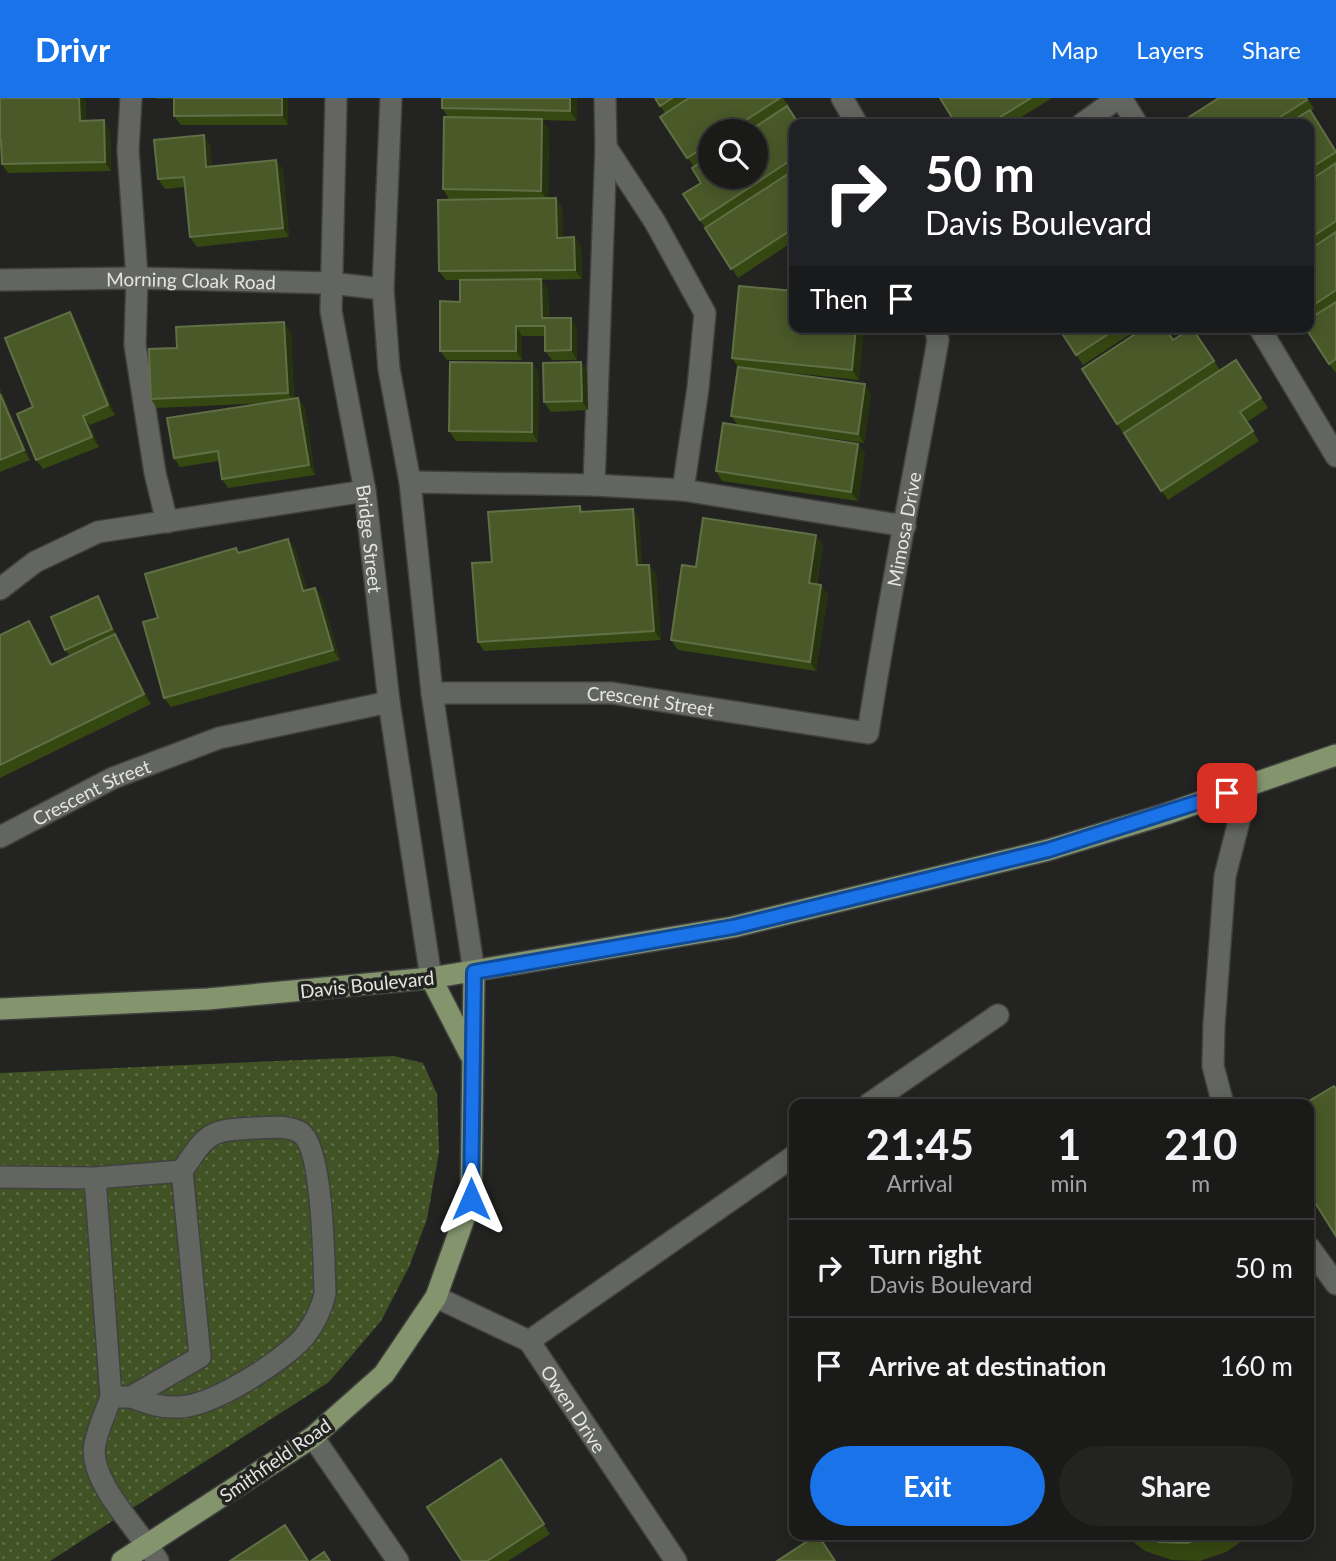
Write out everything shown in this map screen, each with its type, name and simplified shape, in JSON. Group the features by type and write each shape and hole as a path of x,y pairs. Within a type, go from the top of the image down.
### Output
{"main road":[{"name":"Davis Boulevard","path":"0,1009 208,999 431,978 760,921 1048,850 1336,755"},
{"name":"Smithfield Road","path":"122,1561 153,1553 313,1437 384,1374 436,1297 471,1199 474,972"},
{"name":"Smithfield Road","path":"431,978 471,1058"}],"street":[{"path":"131,98 128,149 137,278 135,345 155,473 167,522"},
{"name":"Bridge Street","path":"336,98 331,311 365,491 389,702 431,978"},
{"path":"391,98 383,289 389,369 410,482 432,693 474,972"},
{"path":"594,485 606,147 605,98"},
{"path":"842,98 855,119"},
{"path":"1089,119 1120,98 1134,119"},
{"path":"606,147 655,222 705,313 698,388 683,490"},
{"name":"Morning Cloak Road","path":"0,280 137,278 330,283 383,289"},
{"name":"Mimosa Drive","path":"868,733 881,643 938,340 936,333"},
{"path":"1263,333 1336,456"},
{"path":"410,482 594,485 683,490 905,526"},
{"path":"0,589 36,562 98,533 365,491"},
{"name":"Crescent Street","path":"432,693 612,693 868,733"},
{"name":"Crescent Street","path":"0,837 113,778 219,738 389,702"},
{"path":"1222,1099 1213,1066 1226,876 1248,786"},
{"path":"876,1099 998,1014"},
{"path":"121,1397 156,1406 181,1408 221,1396 302,1339 320,1314 325,1294 315,1158 303,1135 290,1127 218,1132 205,1137 182,1171 200,1357 121,1397 95,1443 94,1460 99,1478 153,1553"},
{"path":"436,1297 529,1341 789,1159"},
{"path":"0,1177 95,1178 182,1171"},
{"path":"95,1178 121,1397"},
{"path":"1314,1254 1336,1284"},
{"name":"Owen Drive","path":"529,1341 676,1561"},
{"path":"313,1437 398,1561"}],"green space":[{"path":"394,1056 423,1063 437,1094 439,1152 427,1219 409,1267 381,1321 329,1382 50,1561 0,1561 0,1073"}],"building":[{"path":"0,98 79,98 80,121 104,120 105,162 2,164"},
{"path":"174,98 282,98 282,115 174,116"},
{"path":"442,98 570,98 570,111 442,108"},
{"path":"655,98 672,98 660,106"},
{"path":"689,98 780,98 748,119 698,119 698,151 687,158 660,117"},
{"path":"940,98 1031,98 997,119 953,119"},
{"path":"1219,98 1307,100 1277,119 1186,119"},
{"path":"787,106 796,119 789,119 789,161 768,175 767,119"},
{"path":"1310,110 1336,152 1314,166 1314,119 1295,119"},
{"path":"444,117 542,119 541,191 443,189"},
{"path":"204,135 206,167 276,160 283,228 190,237 184,177 158,179 154,140"},
{"path":"1336,163 1336,221 1314,236 1314,178"},
{"path":"698,164 698,178 692,168"},
{"path":"789,173 789,231 731,269 705,228"},
{"path":"698,185 698,189 747,189 700,220 683,194"},
{"path":"556,198 557,238 574,237 575,270 439,271 438,200"},
{"path":"1336,232 1336,290 1314,305 1314,247"},
{"path":"541,279 542,318 571,318 571,350 545,351 545,326 516,326 516,351 440,351 440,301 460,302 460,280"},
{"path":"739,286 789,291 789,333 855,333 852,370 732,358"},
{"path":"1336,302 1336,359 1329,364 1309,333 1314,333 1314,316"},
{"path":"70,312 108,405 83,416 92,437 36,460 17,414 33,407 5,338"},
{"path":"284,322 288,393 151,399 149,349 177,348 176,327"},
{"path":"1062,333 1110,333 1076,355"},
{"path":"1137,333 1168,333 1173,340 1184,333 1195,333 1214,361 1117,424 1082,369"},
{"path":"1236,360 1261,398 1240,412 1253,431 1161,491 1124,433"},
{"path":"450,362 532,363 532,432 449,431"},
{"path":"581,362 582,401 544,402 543,363"},
{"path":"738,367 865,384 858,434 731,416"},
{"path":"0,394 24,450 0,460"},
{"path":"298,398 309,465 222,479 218,451 174,458 167,418"},
{"path":"723,423 858,444 851,492 716,471"},
{"path":"580,506 580,512 633,509 637,565 649,565 654,631 478,642 472,563 492,562 488,512"},
{"path":"703,518 816,535 809,583 821,585 810,662 671,640 682,565 696,567"},
{"path":"288,539 303,591 315,588 333,650 164,698 143,622 158,618 145,574 236,548 238,553"},
{"path":"98,596 112,629 65,650 51,617"},
{"path":"29,621 51,665 115,634 144,694 0,765 0,635"},
{"path":"1334,1086 1336,1089 1336,1236 1314,1201 1312,1099"},
{"path":"501,1459 544,1524 487,1561 462,1561 427,1507"},
{"path":"285,1525 308,1561 230,1561"},
{"path":"809,1540 821,1540 835,1561 777,1561"},
{"path":"1153,1540 1197,1540 1187,1543"},
{"path":"324,1552 330,1561 311,1561"}],"route":[{"path":"471,1199 474,972 733,927 1048,850 1227,793"}]}
